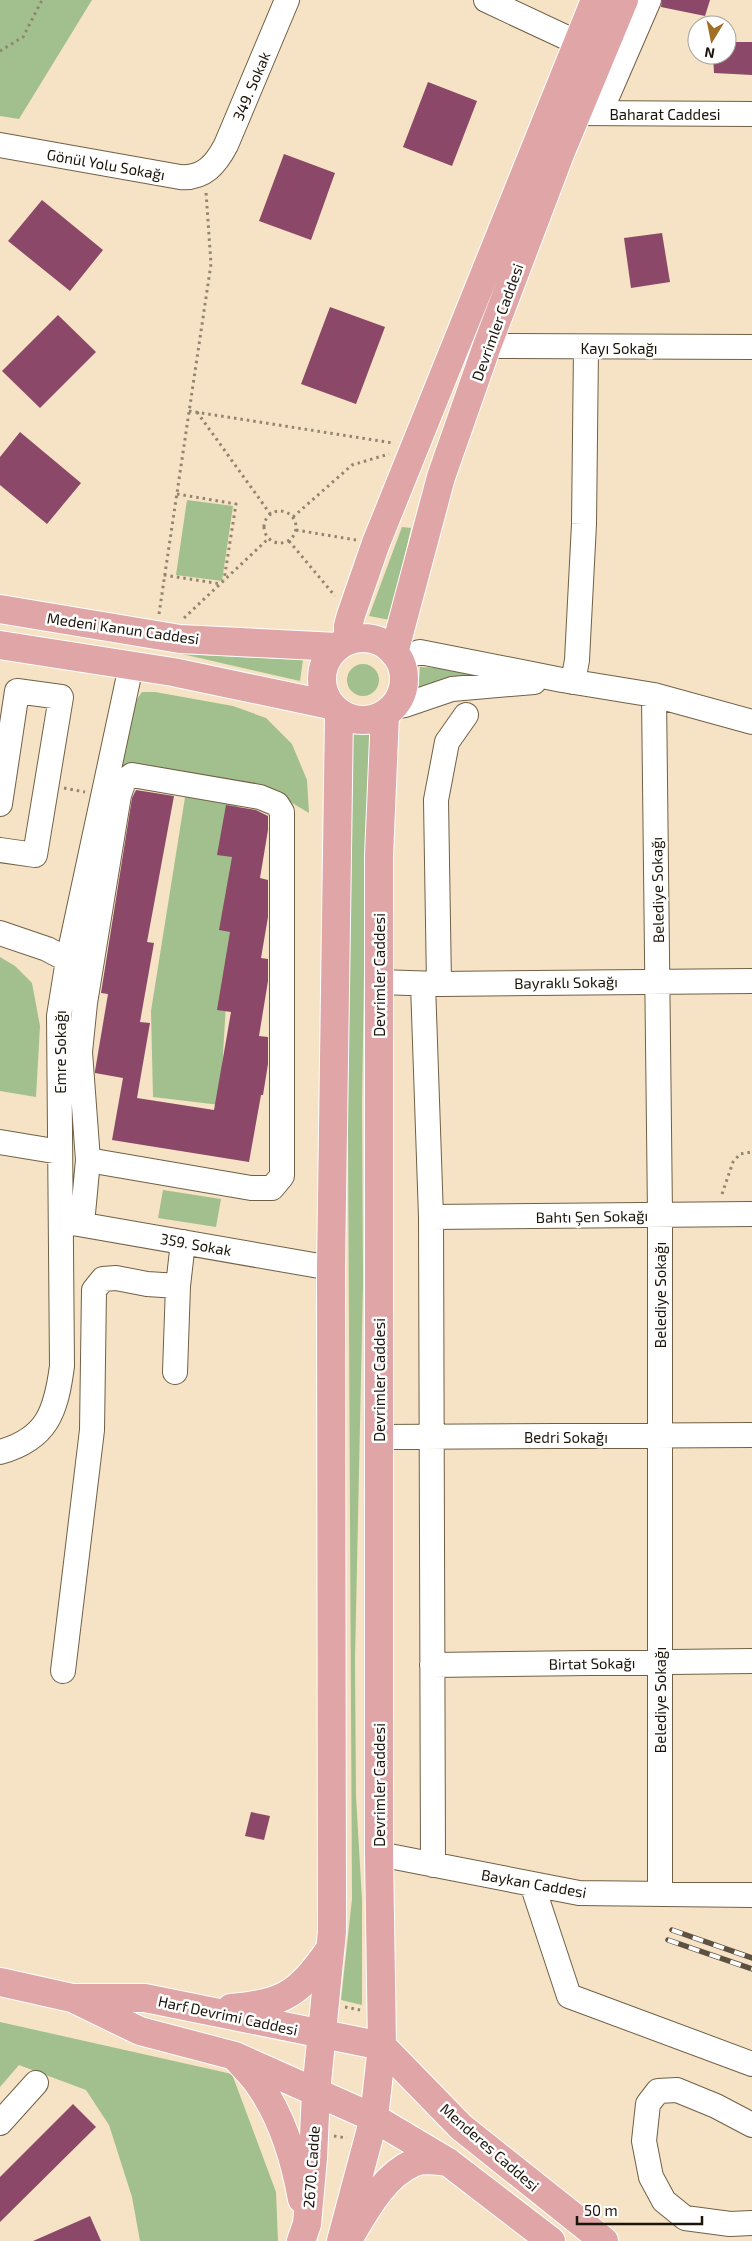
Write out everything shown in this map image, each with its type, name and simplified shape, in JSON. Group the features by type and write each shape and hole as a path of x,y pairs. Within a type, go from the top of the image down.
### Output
{"main road":[{"name":"Devrimler Caddesi","path":"345,634 376,543 595,0"},
{"name":"Devrimler Caddesi","path":"396,656 441,477 487,346 589,113 624,0"},
{"name":"Medeni Kanun Caddesi","path":"0,609 180,639 345,634"},
{"path":"0,645 131,666 335,709 351,719 363,721 374,719 389,710 400,697 404,686 404,674 396,656 386,645 374,640 345,634 328,656 323,668 321,681 324,694 335,709 331,1268 332,1789 330,1948 322,2034"},
{"name":"Devrimler Caddesi","path":"374,2118 382,2046 379,1854 380,856 389,710"},
{"path":"206,2011 262,2006 289,1994 308,1979 330,1948"},
{"name":"Harf Devrimi Caddesi","path":"0,1982 72,1998 145,1998 382,2046"},
{"name":"Harf Devrimi Caddesi","path":"72,1998 140,2031 234,2056 374,2118"},
{"name":"2670. Cadde","path":"304,2233 313,2158 316,2092 322,2034"},
{"name":"Menderes Caddesi","path":"382,2046 461,2127 604,2241"},
{"path":"234,2056 260,2085 274,2109 298,2174 304,2233"},
{"path":"341,2241 374,2118 448,2162 551,2241"},
{"path":"347,2241 366,2209 397,2173 414,2162 448,2162"}],"street":[{"name":"349. Sokak","path":"207,170 226,145 287,0"},
{"path":"486,0 578,43"},
{"path":"589,113 649,0"},
{"name":"Baharat Caddesi","path":"589,113 752,114"},
{"name":"Gönül Yolu Sokağı","path":"0,145 180,177 193,176 207,170"},
{"name":"Kayı Sokağı","path":"487,346 586,348 752,347"},
{"path":"568,681 577,660 584,524 586,348"},
{"path":"396,656 420,652 654,696 752,722"},
{"name":"Emre Sokağı","path":"0,1452 20,1446 33,1438 44,1426 59,1389 71,1222 60,1152 59,1016 68,960 131,666"},
{"path":"389,710 452,689 568,681"},
{"path":"0,804 17,690 60,697 35,855 0,850"},
{"name":"Belediye Sokağı","path":"654,696 660,1215 660,1894"},
{"path":"433,1865 431,984 436,800 447,742 466,715"},
{"path":"71,1222 88,1160 80,1052 119,796 124,781 132,775 260,797 277,804 282,812 282,1176 272,1188 251,1188 88,1160"},
{"path":"0,933 47,949 68,960"},
{"name":"Bayraklı Sokağı","path":"379,982 431,984 752,981"},
{"path":"0,1142 60,1152"},
{"name":"Bahtı Şen Sokağı","path":"431,1217 752,1214"},
{"name":"359. Sokak","path":"71,1222 331,1268"},
{"path":"174,1372 178,1286 183,1242"},
{"path":"63,1671 92,1430 94,1290 102,1279 116,1278 147,1284 178,1286"},
{"name":"Bedri Sokağı","path":"379,1437 752,1435"},
{"name":"Birtat Sokağı","path":"432,1665 752,1661"},
{"name":"Baykan Caddesi","path":"379,1854 579,1893 752,1895"},
{"path":"532,1884 569,1996 752,2064"},
{"path":"0,2123 36,2083"},
{"path":"752,2125 716,2106 677,2090 658,2092 648,2104 644,2140 651,2177 664,2201 685,2218 730,2224 752,2223"}],"path":[{"path":"0,51 23,37 42,0"},
{"path":"160,636 164,575 211,264 207,170"},
{"path":"189,411 416,446"},
{"path":"197,412 271,515"},
{"path":"293,518 352,465 416,446"},
{"path":"176,494 236,504 222,583"},
{"path":"284,512 293,518 296,530 289,541 278,543 269,538 265,524 271,515 284,512"},
{"path":"296,530 376,543"},
{"path":"160,636 222,583 269,538"},
{"path":"289,541 345,634"},
{"path":"164,575 222,583"},
{"path":"46,784 103,796"},
{"path":"716,1214 733,1162 740,1154 752,1152"},
{"path":"344,2006 364,2010"},
{"path":"330,2135 353,2140"}],"green space":[{"path":"0,0 92,0 19,119 0,116"},
{"path":"187,500 233,506 222,581 176,575"},
{"path":"402,527 411,528 390,620 369,616"},
{"path":"182,654 303,660 300,681"},
{"path":"363,664 369,665 374,669 378,674 378,686 374,691 369,695 363,696 357,695 352,691 348,686 347,680 348,674 352,669 357,665"},
{"path":"420,667 480,670 479,675 418,694"},
{"path":"142,692 155,692 233,706 266,718 292,744 307,780 309,813 277,794 114,767 132,706"},
{"path":"350,732 373,732 365,906 362,1104 363,1283 355,1660 356,1796 362,1900 362,2005 341,2000 352,1899 347,949"},
{"path":"186,791 238,801 220,1105 153,1097 151,1011"},
{"path":"0,957 15,966 32,983 40,1026 36,1097 0,1091"},
{"path":"163,1190 221,1199 216,1227 158,1218"},
{"path":"0,2022 232,2074 276,2192 278,2241 140,2241 132,2197 109,2125 86,2090 19,2065 0,2087"}],"building":[{"path":"662,0 710,0 705,15 661,7"},
{"path":"737,42 752,42 752,75 714,73 714,65 737,65"},
{"path":"428,82 477,101 452,166 403,147"},
{"path":"284,154 335,173 311,240 259,221"},
{"path":"42,200 103,250 70,291 8,241"},
{"path":"662,233 670,282 631,288 624,238"},
{"path":"330,307 385,327 356,404 301,384"},
{"path":"58,315 96,352 40,408 2,371"},
{"path":"20,432 81,483 47,524 0,485 0,457"},
{"path":"136,790 174,796 147,942 154,943 140,1022 150,1023 137,1098 214,1110 231,1012 217,1010 230,932 219,930 232,857 217,855 226,805 256,810 268,816 268,830 260,878 268,880 268,917 261,958 268,959 268,981 259,1036 268,1037 268,1064 249,1162 112,1140 123,1078 95,1073 95,1071 108,994 101,993 132,798"},
{"path":"251,1812 270,1816 264,1840 245,1836"},
{"path":"73,2104 96,2127 0,2222 0,2177"},
{"path":"90,2216 101,2241 33,2241"}],"railway":[{"path":"672,1930 752,1958"},
{"path":"668,1940 752,1969"}]}
